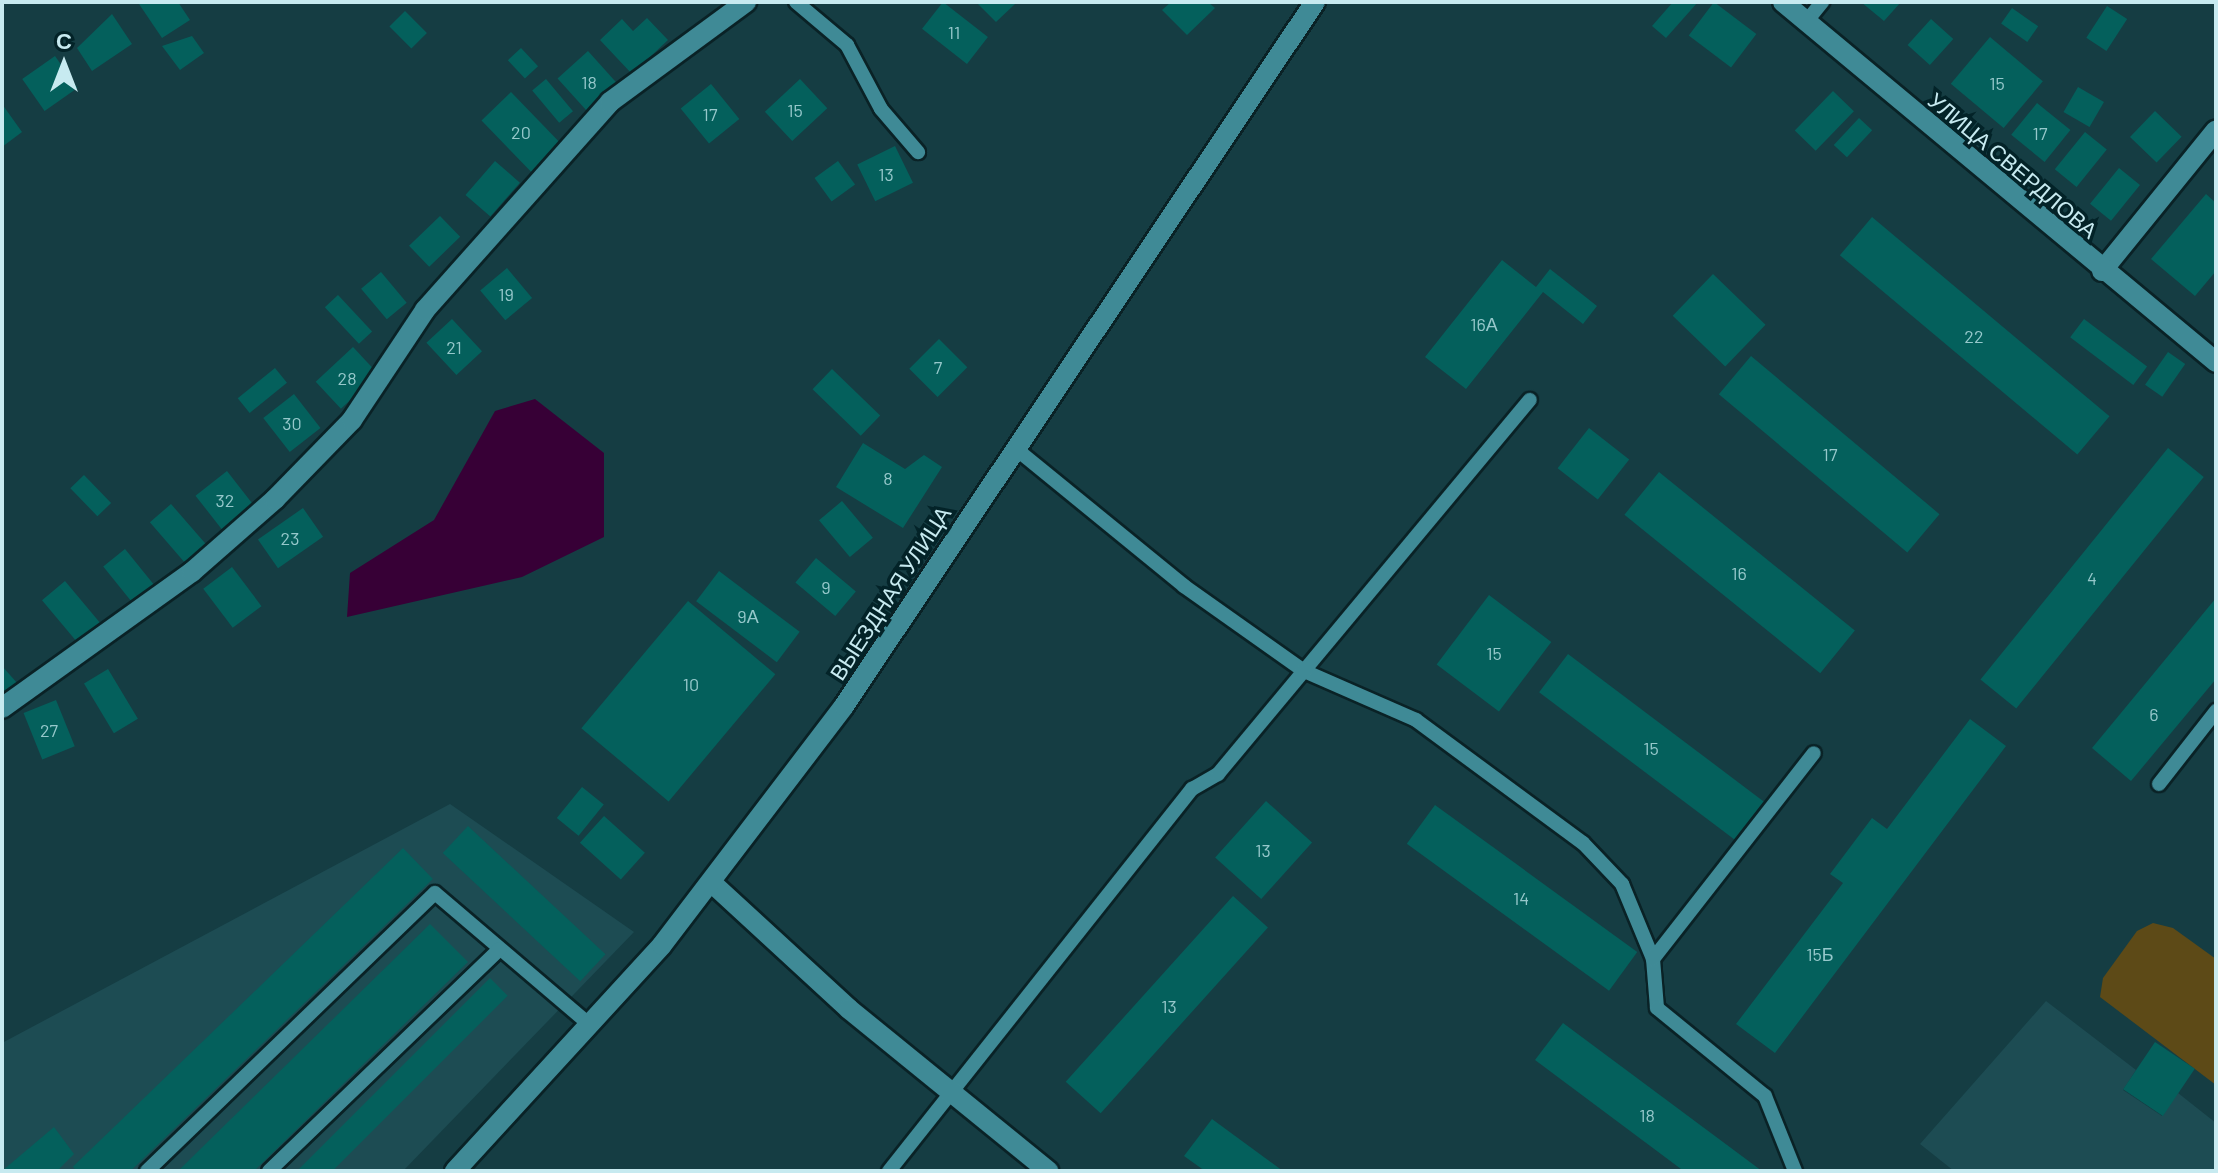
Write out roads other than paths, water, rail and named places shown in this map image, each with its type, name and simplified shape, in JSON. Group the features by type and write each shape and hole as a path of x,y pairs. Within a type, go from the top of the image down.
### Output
{"street":[{"path":"2,708 192,572 275,499 352,420 425,310 610,102 746,2"},
{"name":"ВЫЕЗДНАЯ УЛИЦА","path":"455,1171 712,883 844,706 1315,2"},
{"name":"УЛИЦА СВЕРДЛОВА","path":"1783,2 2102,271 2216,362"},
{"path":"2102,271 2216,130"},
{"path":"712,883 954,1098 1048,1171"}],"lane":[{"path":"796,2 847,45 881,109 918,152"},
{"path":"1806,22 1822,2"},
{"path":"889,1171 954,1098 1192,789 1218,774 1530,400"},
{"path":"1015,448 1184,586 1304,671 1416,720 1583,843 1622,884 1653,959 1657,1008 1765,1096 1795,1171"},
{"path":"2159,784 2216,711"},
{"path":"1653,959 1814,753"},
{"path":"147,1171 435,893 589,1024"},
{"path":"269,1171 500,949"}]}
